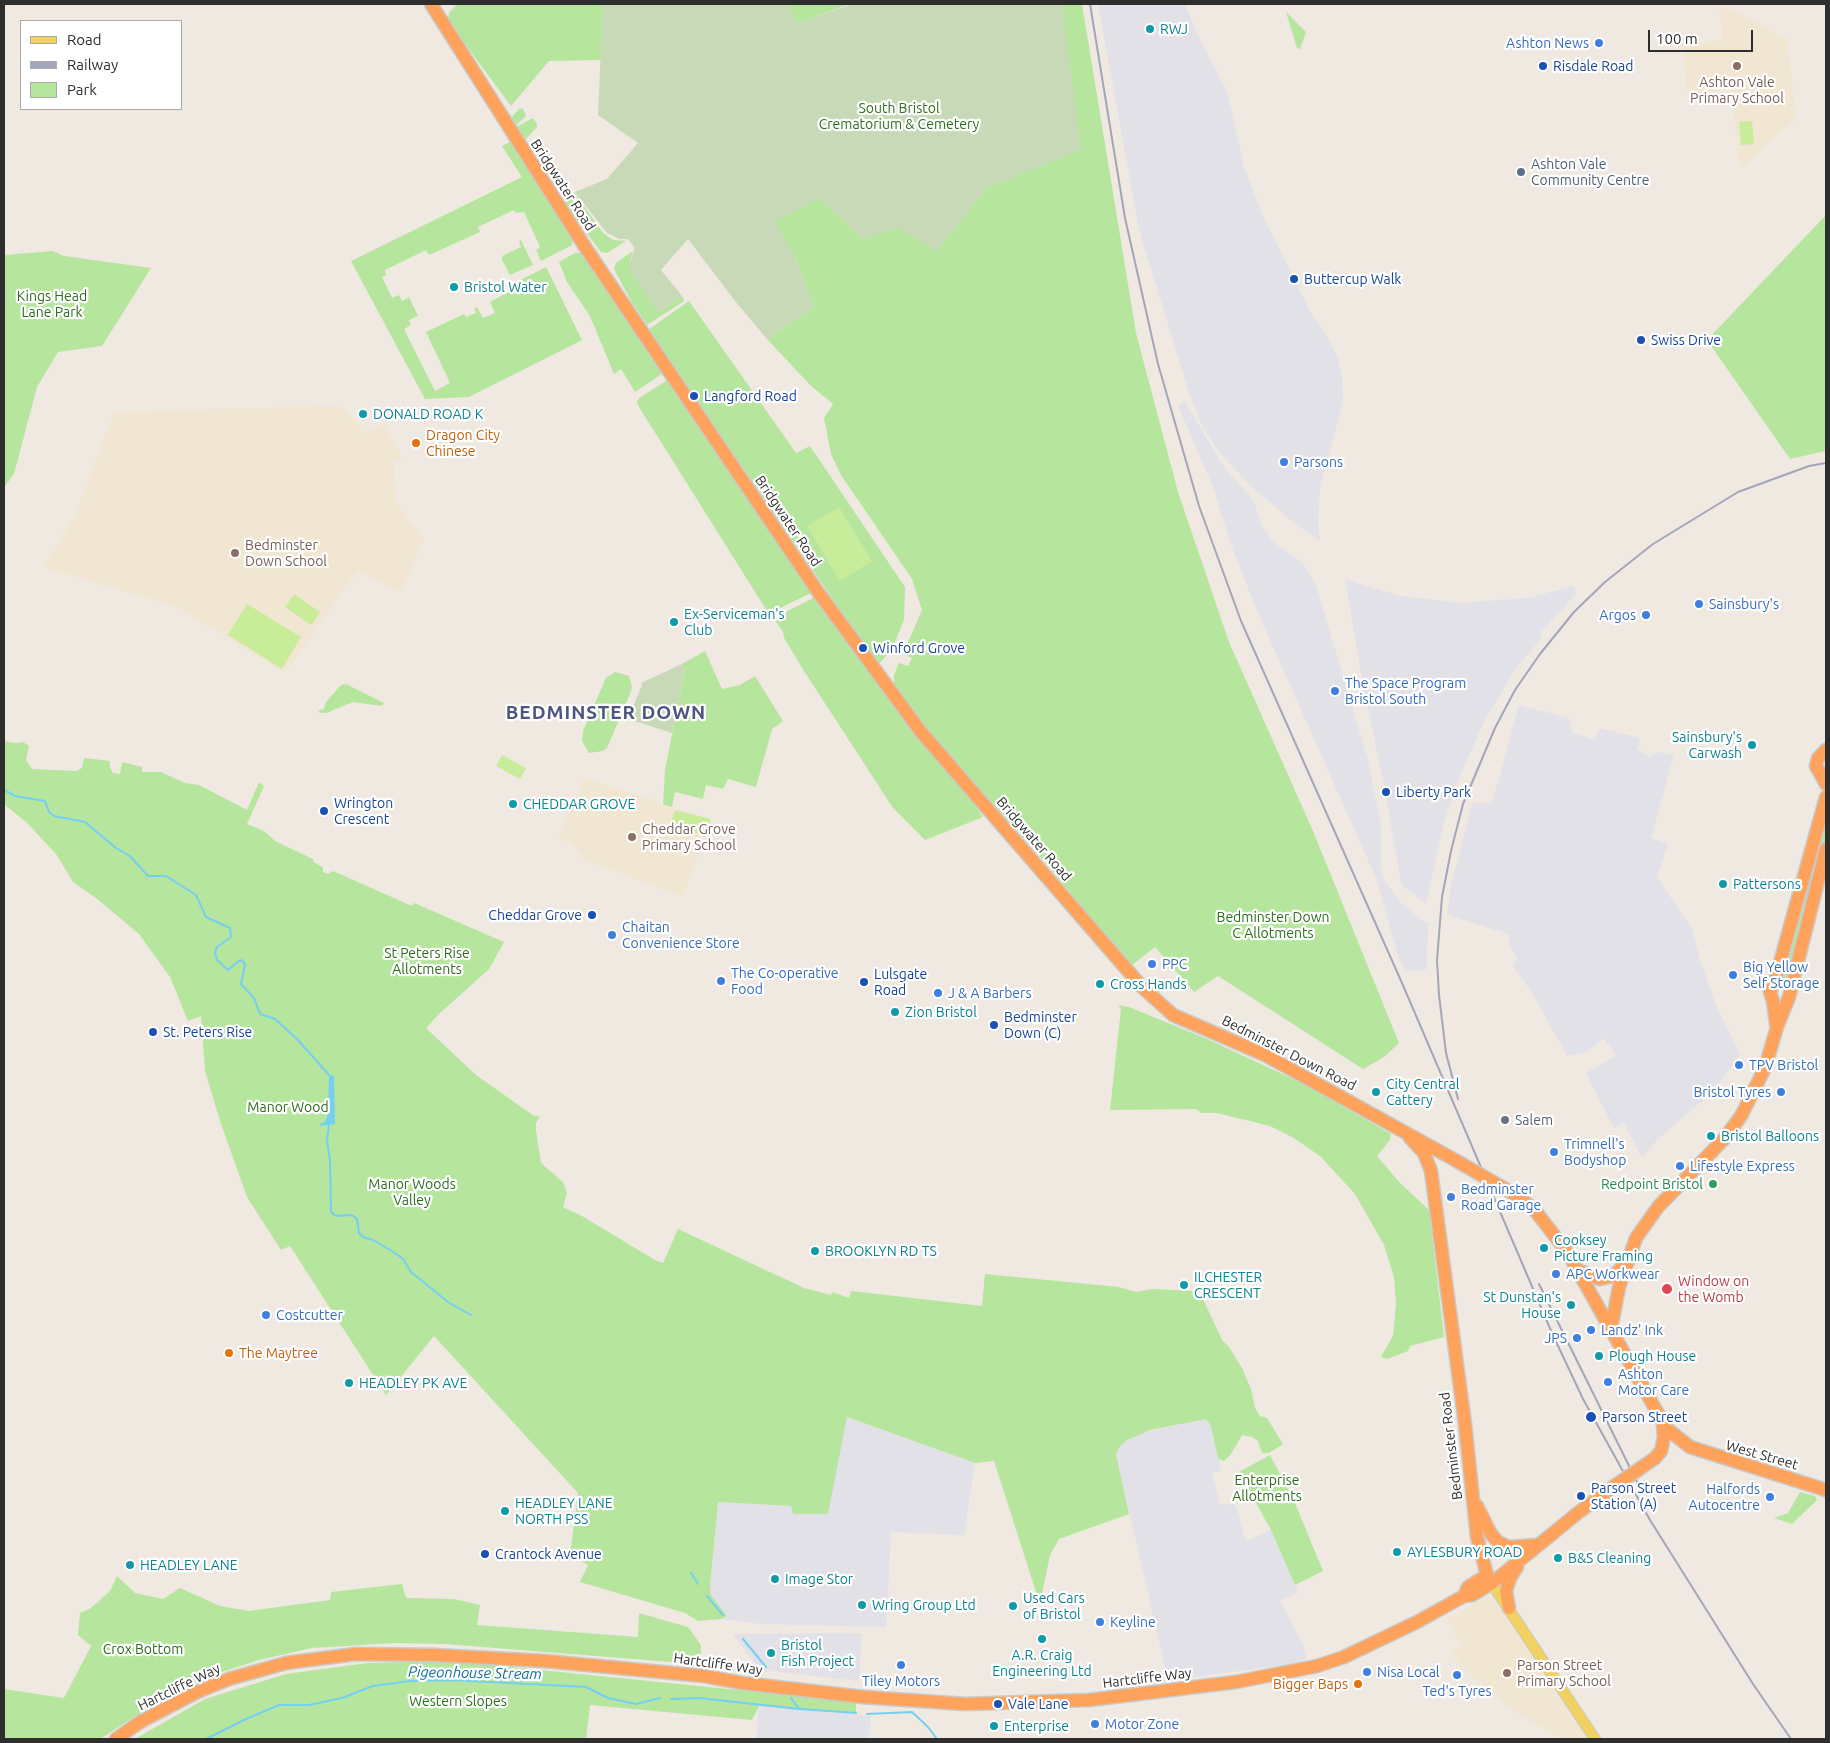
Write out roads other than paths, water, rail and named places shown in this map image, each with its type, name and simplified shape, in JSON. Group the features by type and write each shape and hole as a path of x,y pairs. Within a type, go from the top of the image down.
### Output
{"highway":[{"name":"Bridgwater Road","path":"431,4 593,258 818,592 921,732 1142,987 1173,1015"},
{"path":"1825,752 1816,763 1818,771 1825,779"},
{"path":"1783,998 1783,984 1774,984 1826,796"},
{"path":"1611,1328 1614,1309 1636,1238 1658,1207 1724,1139 1741,1116 1764,1068 1826,849"},
{"name":"Bedminster Down Road","path":"1173,1015 1266,1055 1400,1128 1514,1194 1533,1208 1580,1272 1662,1425"},
{"name":"Bedminster Road","path":"1400,1128 1424,1153 1431,1171 1465,1424 1477,1537 1489,1579"},
{"path":"1431,1171 1434,1160 1439,1158 1455,1160"},
{"path":"1580,1272 1597,1278 1609,1277 1619,1272 1627,1263"},
{"path":"1489,1579 1523,1558 1537,1545 1661,1451 1664,1436 1662,1425"},
{"name":"West Street","path":"1662,1425 1690,1447"},
{"name":"West Street","path":"1661,1451 1672,1447 1690,1447 1826,1490"},
{"path":"1473,1497 1494,1539"},
{"path":"1477,1537 1494,1539 1509,1547 1537,1545"},
{"path":"1509,1608 1505,1596 1507,1585 1523,1558"},
{"name":"Hartcliffe Way","path":"116,1739 140,1722 197,1692 229,1679 286,1663 356,1654 434,1654 545,1661 704,1676 742,1683 863,1697 965,1704 1089,1700 1236,1682 1288,1673 1330,1662 1367,1647 1464,1596 1468,1587 1489,1579"}],"main road":[{"name":"Bedminster Road","path":"1489,1579 1595,1739"}],"water":[{"path":"334,1075 335,1124 319,1126 325,1122 328,1114 329,1076"}],"waterway":[{"path":"4,790 15,796 45,801 49,812 54,816 85,822 116,848 130,856 148,876 166,876 196,895 206,917 230,928 231,937 217,947 215,953 217,960 228,970 240,960 243,961 245,965 241,984 254,998 260,1014 275,1019 297,1039 330,1076"},
{"path":"329,1125 327,1141 330,1161 331,1212 336,1216 352,1215 357,1219 359,1233 363,1237 373,1240 395,1253 403,1259 411,1272 448,1302 471,1315"},
{"path":"691,1573 698,1584"},
{"path":"707,1596 723,1615"},
{"path":"743,1639 766,1667"},
{"name":"Pigeonhouse Stream","path":"206,1739 279,1705 309,1705 342,1698 373,1686 410,1681 452,1680 586,1687 608,1698 636,1704 660,1698"},
{"name":"Pigeonhouse Stream","path":"671,1699 699,1698 799,1709"},
{"path":"791,1698 799,1709 856,1713"},
{"path":"867,1714 912,1712 928,1727 937,1739"}],"railway":[{"path":"1090,4 1125,218 1158,364 1199,506 1241,621 1402,983 1552,1333 1583,1399 1650,1520 1753,1684 1791,1739"},
{"path":"1458,1099 1446,1053 1439,995 1437,960 1442,897 1463,804 1495,728 1515,690 1540,654 1574,612 1605,582 1653,544 1738,492 1809,466 1826,463"},
{"path":"1539,1284 1640,1488"}],"place":[{"name":"RWJ","path":"1150,29"},
{"name":"Ashton News","path":"1599,43"},
{"name":"Risdale Road","path":"1543,66"},
{"name":"Ashton Vale Primary School","path":"1737,66"},
{"name":"Ashton Vale Community Centre","path":"1521,172"},
{"name":"Buttercup Walk","path":"1294,279"},
{"name":"Bristol Water","path":"454,287"},
{"name":"Swiss Drive","path":"1641,340"},
{"name":"Langford Road","path":"694,396"},
{"name":"DONALD ROAD K","path":"363,414"},
{"name":"Dragon City Chinese","path":"416,443"},
{"name":"Parsons","path":"1284,462"},
{"name":"Bedminster Down School","path":"235,553"},
{"name":"Sainsbury's","path":"1699,604"},
{"name":"Argos","path":"1646,615"},
{"name":"Ex-Serviceman's Club","path":"674,622"},
{"name":"Winford Grove","path":"863,648"},
{"name":"The Space Program Bristol South","path":"1335,691"},
{"name":"Sainsbury's Carwash","path":"1752,745"},
{"name":"Liberty Park","path":"1386,792"},
{"name":"CHEDDAR GROVE","path":"513,804"},
{"name":"Wrington Crescent","path":"324,811"},
{"name":"Cheddar Grove Primary School","path":"632,837"},
{"name":"Pattersons","path":"1723,884"},
{"name":"Cheddar Grove","path":"592,915"},
{"name":"Chaitan Convenience Store","path":"612,935"},
{"name":"PPC","path":"1152,964"},
{"name":"Big Yellow Self Storage","path":"1733,975"},
{"name":"The Co-operative Food","path":"721,981"},
{"name":"Lulsgate Road","path":"864,982"},
{"name":"Cross Hands","path":"1100,984"},
{"name":"J & A Barbers","path":"938,993"},
{"name":"Zion Bristol","path":"895,1012"},
{"name":"Bedminster Down (C)","path":"994,1025"},
{"name":"St. Peters Rise","path":"153,1032"},
{"name":"TPV Bristol","path":"1739,1065"},
{"name":"City Central Cattery","path":"1376,1092"},
{"name":"Bristol Tyres","path":"1781,1092"},
{"name":"Salem","path":"1505,1120"},
{"name":"Bristol Balloons","path":"1711,1136"},
{"name":"Trimnell's Bodyshop","path":"1554,1152"},
{"name":"Lifestyle Express","path":"1680,1166"},
{"name":"Redpoint Bristol","path":"1713,1184"},
{"name":"Bedminster Road Garage","path":"1451,1197"},
{"name":"Cooksey Picture Framing","path":"1544,1248"},
{"name":"BROOKLYN RD TS","path":"815,1251"},
{"name":"APC Workwear","path":"1556,1274"},
{"name":"ILCHESTER CRESCENT","path":"1184,1285"},
{"name":"Window on the Womb","path":"1667,1289"},
{"name":"St Dunstan's House","path":"1571,1305"},
{"name":"Costcutter","path":"266,1315"},
{"name":"Landz' Ink","path":"1591,1330"},
{"name":"JPS","path":"1577,1338"},
{"name":"The Maytree","path":"229,1353"},
{"name":"Plough House","path":"1599,1356"},
{"name":"Ashton Motor Care","path":"1608,1382"},
{"name":"HEADLEY PK AVE","path":"349,1383"},
{"name":"Parson Street","path":"1591,1417"},
{"name":"Parson Street Station (A)","path":"1581,1496"},
{"name":"Halfords Autocentre","path":"1770,1497"},
{"name":"HEADLEY LANE NORTH PSS","path":"505,1511"},
{"name":"AYLESBURY ROAD","path":"1397,1552"},
{"name":"Crantock Avenue","path":"485,1554"},
{"name":"B&S Cleaning","path":"1558,1558"},
{"name":"HEADLEY LANE","path":"130,1565"},
{"name":"Image Stor","path":"775,1579"},
{"name":"Wring Group Ltd","path":"862,1605"},
{"name":"Used Cars of Bristol","path":"1013,1606"},
{"name":"Keyline","path":"1100,1622"},
{"name":"A.R. Craig Engineering Ltd","path":"1042,1639"},
{"name":"Bristol Fish Project","path":"771,1653"},
{"name":"Tiley Motors","path":"901,1665"},
{"name":"Nisa Local","path":"1367,1672"},
{"name":"Parson Street Primary School","path":"1507,1673"},
{"name":"Ted's Tyres","path":"1457,1675"},
{"name":"Bigger Baps","path":"1358,1684"},
{"name":"Vale Lane","path":"998,1704"},
{"name":"Motor Zone","path":"1095,1724"},
{"name":"Enterprise","path":"994,1726"}],"district":[{"name":"BEDMINSTER DOWN","path":"606,713"}],"park label":[{"name":"South Bristol Crematorium & Cemetery","path":"899,116"},
{"name":"Kings Head Lane Park","path":"52,304"},
{"name":"Bedminster Down C Allotments","path":"1273,926"},
{"name":"St Peters Rise Allotments","path":"427,962"},
{"name":"Manor Wood","path":"288,1107"},
{"name":"Manor Woods Valley","path":"412,1192"},
{"name":"Enterprise Allotments","path":"1267,1488"},
{"name":"Crox Bottom","path":"143,1649"},
{"name":"Western Slopes","path":"458,1701"}]}
